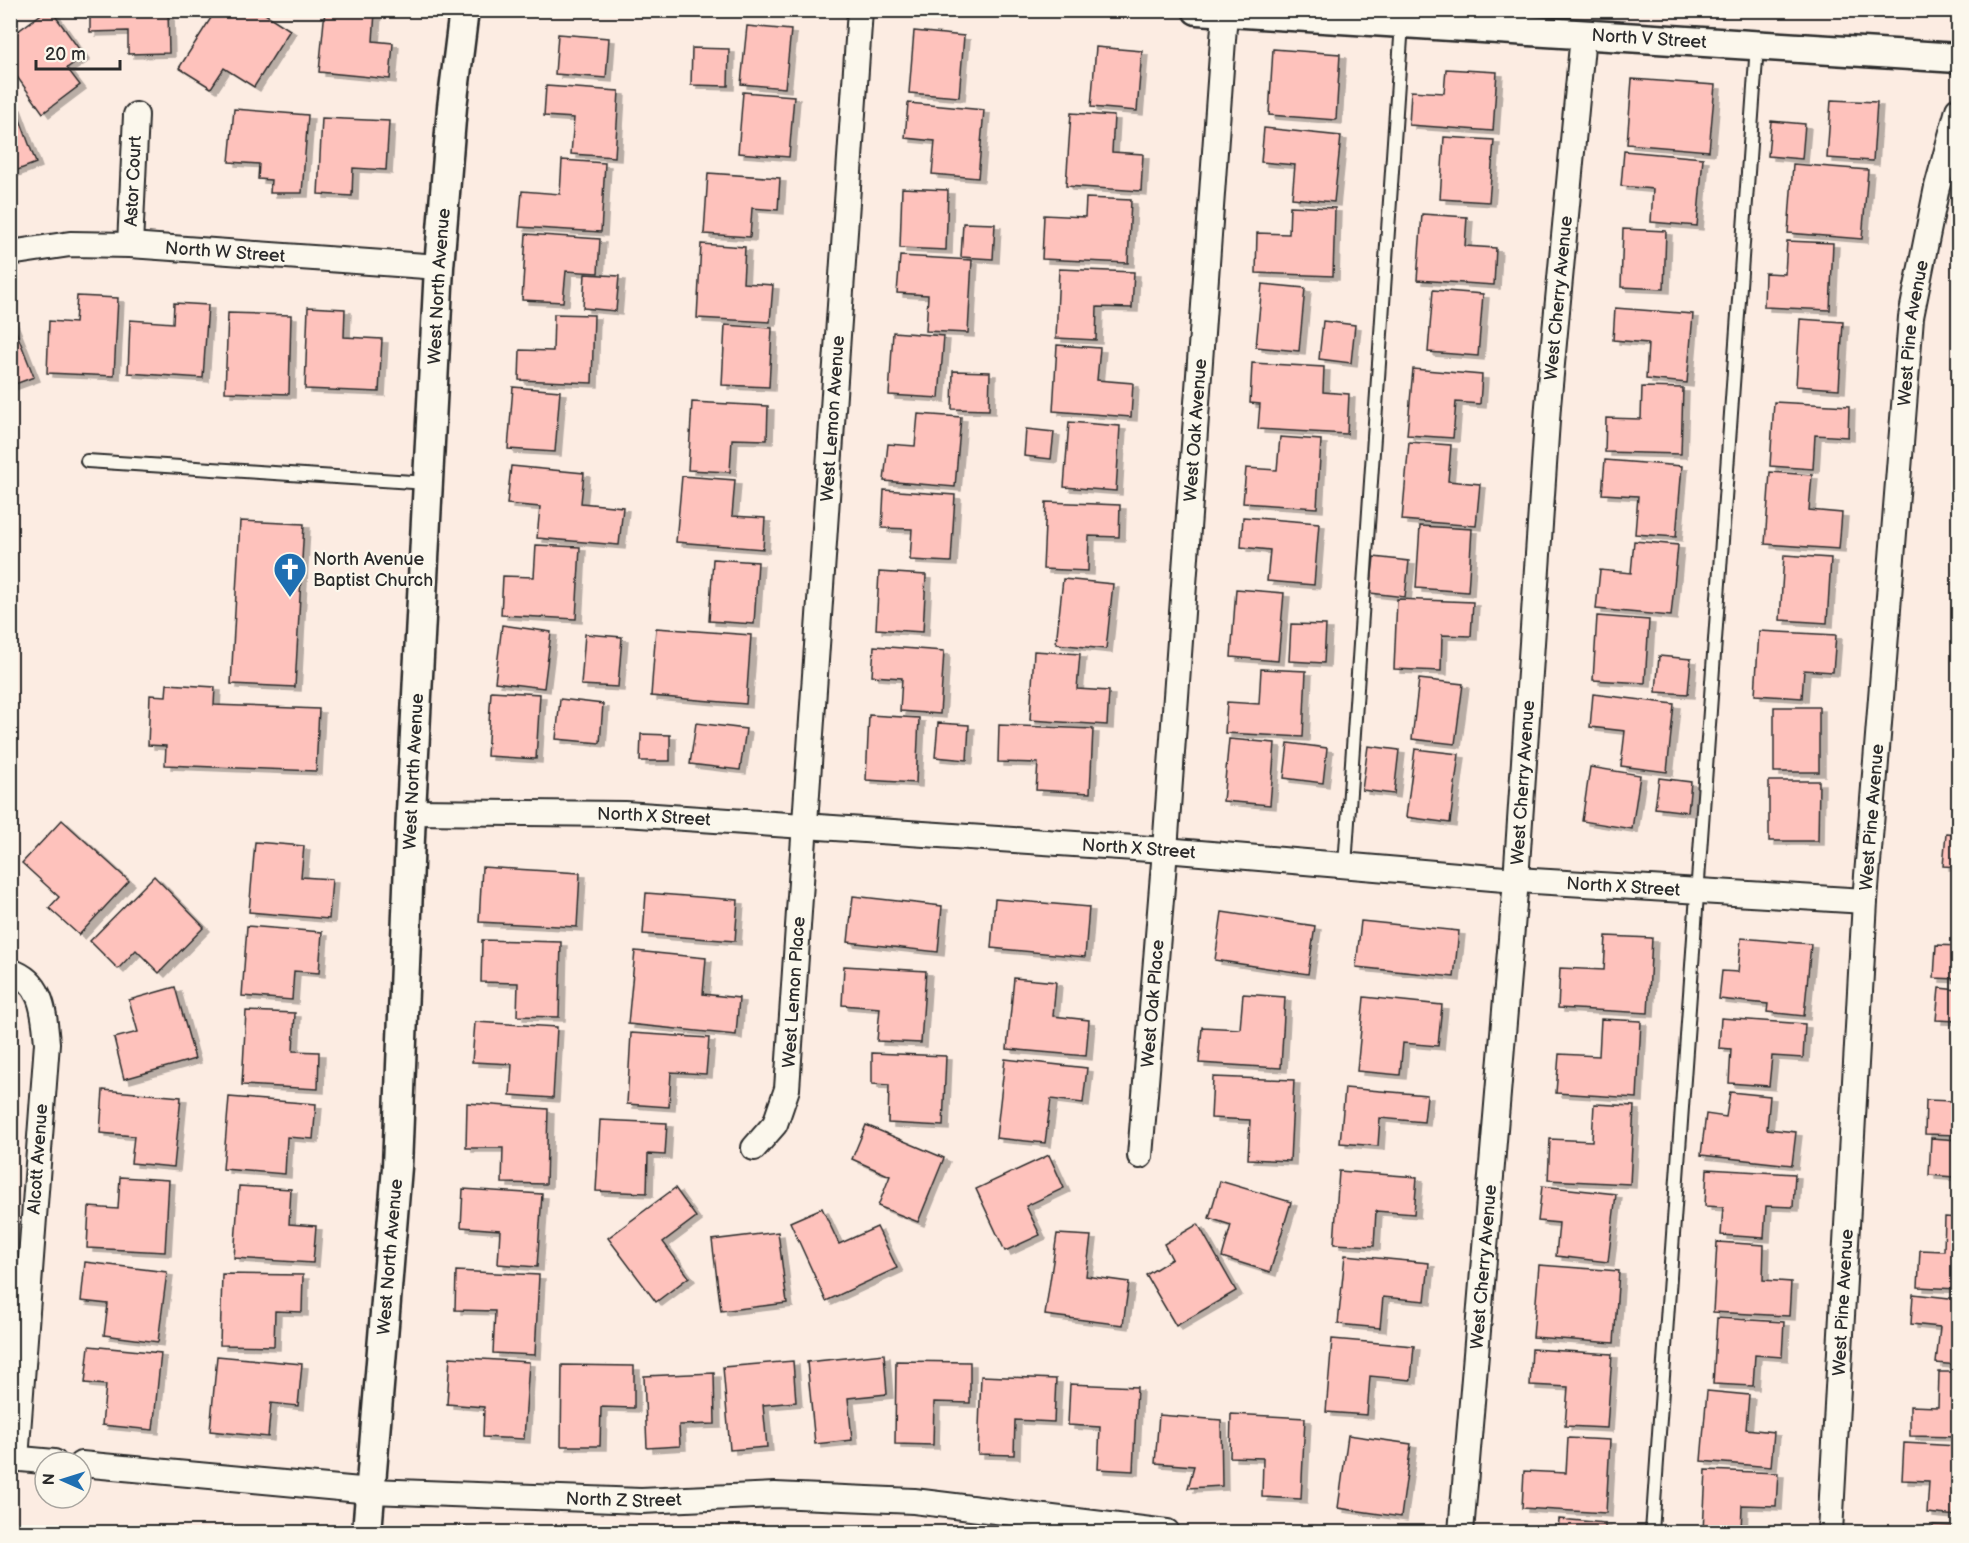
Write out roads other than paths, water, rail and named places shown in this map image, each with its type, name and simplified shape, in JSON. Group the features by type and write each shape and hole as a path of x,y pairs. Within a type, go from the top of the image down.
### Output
{"street":[{"name":"West North Avenue","path":"367,1533 397,1167 411,813 439,267 452,107 464,10"},
{"name":"West Lemon Avenue","path":"806,827 860,10"},
{"name":"North V Street","path":"1197,10 1959,58"},
{"name":"West Oak Avenue","path":"1165,850 1225,12"},
{"name":"West Cherry Avenue","path":"1461,1533 1516,880 1548,406 1584,34"},
{"name":"West Pine Avenue","path":"1830,1533 1865,902 1911,317 1936,187 1959,110"},
{"name":"Astor Court","path":"130,246 136,116"},
{"name":"North W Street","path":"10,253 70,244 439,267"},
{"name":"North X Street","path":"411,813 625,814 1165,850 1516,880 1865,902"},
{"name":"West Lemon Place","path":"754,1148 775,1125 787,1089 806,827"},
{"name":"West Oak Place","path":"1140,1156 1165,850"},
{"name":"Alcott Avenue","path":"13,1458 47,1043 43,1003 29,981 16,973"},
{"path":"13,1458 33,1460"},
{"name":"North Z Street","path":"93,1465 371,1491 642,1501 775,1495 914,1501 1167,1533"}],"lane":[{"path":"1345,866 1402,23"},
{"path":"1652,1533 1757,45"},
{"path":"87,461 428,483"}],"place":[{"name":"North Avenue Baptist Church","path":"290,598"}]}
